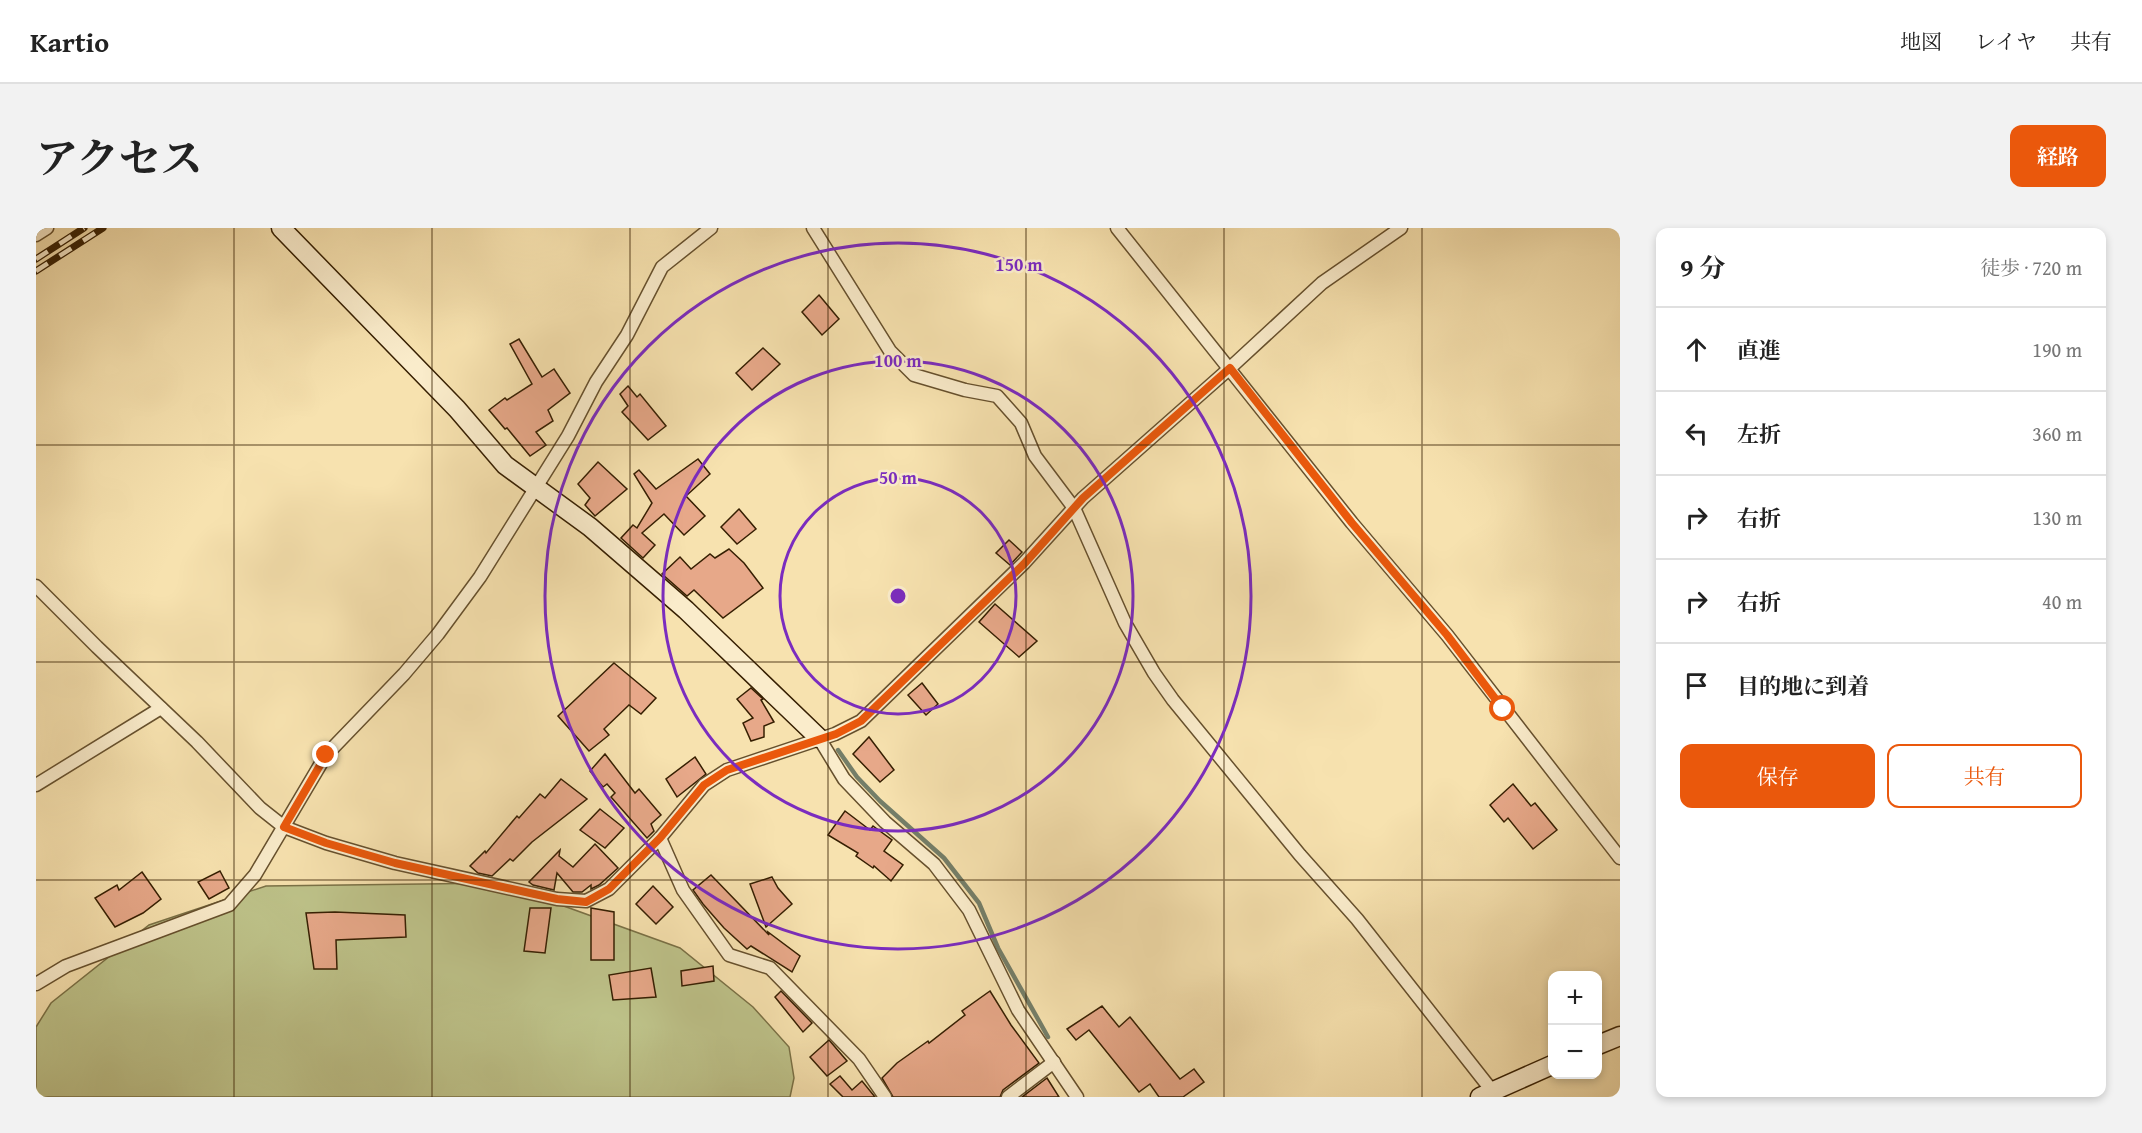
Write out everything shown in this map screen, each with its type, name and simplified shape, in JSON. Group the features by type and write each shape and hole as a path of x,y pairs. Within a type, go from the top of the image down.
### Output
{"street":[{"path":"36,235 47,228"},
{"path":"281,228 457,409 505,465 590,526 686,610 819,738 844,779 885,822 934,864 969,910 1018,1010 1077,1097"},
{"path":"36,984 66,966 229,905 255,875 326,755 404,674 438,634 480,577 568,436 596,382 627,335 662,267 711,228"},
{"path":"813,228 890,351 914,375 965,390 997,396 1021,423 1035,456 1074,508 1125,623 1167,691 1300,855 1357,920 1487,1094 1548,1067"},
{"path":"1117,228 1352,523 1447,635 1620,858"},
{"path":"36,586 260,808 284,827 326,843 395,863 557,899 586,902 609,889 660,838 704,785 727,770 836,734 861,721 1024,564 1074,508 1322,283 1401,228"},
{"path":"36,785 161,708"},
{"path":"660,838 683,890 729,955 770,968 859,1059 885,1097"},
{"path":"1602,1043 1620,1036"},
{"path":"1008,1097 1054,1062"}],"green space":[{"path":"500,883 680,948 753,1007 789,1047 794,1078 790,1097 36,1097 36,1027 51,1003 149,925 266,886"}],"building":[{"path":"819,295 839,319 822,335 802,312"},
{"path":"519,339 542,377 554,369 570,393 548,410 553,421 536,432 546,445 530,456 489,410 505,398 507,400 532,384 510,344"},
{"path":"763,348 780,364 752,390 736,373"},
{"path":"628,386 637,397 640,394 666,426 648,440 622,412 628,406 620,394"},
{"path":"698,459 710,474 686,496 705,516 684,535 664,514 642,533 655,545 643,558 621,538 633,525 637,528 652,503 634,474 639,470 656,489"},
{"path":"598,462 627,489 595,516 585,505 590,498 578,484"},
{"path":"739,509 756,529 737,544 721,527"},
{"path":"1009,540 1022,552 1010,565 996,553"},
{"path":"729,549 744,563 763,588 723,618 694,590 687,596 662,574 680,557 691,569 710,554 715,558"},
{"path":"995,604 1037,641 1019,657 979,622"},
{"path":"614,663 656,698 641,714 629,705 604,729 609,735 589,751 558,716"},
{"path":"922,683 938,704 926,715 908,695"},
{"path":"751,688 763,699 761,700 774,722 764,726 764,737 751,741 743,723 753,718 737,699"},
{"path":"869,737 894,770 880,782 853,754"},
{"path":"605,754 635,793 639,789 661,815 651,824 654,831 647,838 611,797 615,793 607,784 603,787 590,771"},
{"path":"695,757 706,774 677,797 666,779"},
{"path":"561,779 587,799 532,842 513,861 510,859 492,876 478,873 470,866 485,851 486,853 517,816 519,818 540,794 545,798"},
{"path":"1513,784 1531,806 1535,803 1557,830 1533,849 1508,818 1504,822 1490,805"},
{"path":"600,809 624,828 605,848 580,830"},
{"path":"845,811 870,830 873,826 892,840 884,851 903,865 891,881 874,866 873,868 856,856 858,853 828,835"},
{"path":"595,844 618,868 599,885 591,889 591,885 582,892 573,892 557,873 554,890 529,882 560,850 559,856 573,867"},
{"path":"220,871 229,888 209,899 198,882"},
{"path":"142,872 161,899 143,913 115,927 95,898 117,885 119,890"},
{"path":"711,875 769,935 768,932 800,956 792,972 751,946 747,949 703,904 693,890"},
{"path":"772,877 792,904 766,927 750,884"},
{"path":"653,886 673,907 656,924 636,904"},
{"path":"530,908 551,908 545,953 524,951"},
{"path":"591,908 614,912 614,960 591,960"},
{"path":"306,913 405,915 406,937 336,940 337,969 314,969"},
{"path":"713,966 714,981 682,986 681,971"},
{"path":"651,968 656,997 613,1000 609,975"},
{"path":"781,991 812,1023 803,1032 775,997"},
{"path":"990,991 1039,1063 1003,1090 1000,1097 893,1097 882,1078 897,1063 928,1041 929,1043 965,1015 962,1011"},
{"path":"1102,1006 1119,1027 1130,1017 1180,1079 1194,1069 1204,1082 1183,1097 1159,1097 1150,1084 1139,1092 1089,1030 1076,1040 1067,1029"},
{"path":"829,1040 847,1061 827,1076 810,1057"},
{"path":"840,1076 852,1090 862,1081 875,1097 843,1097 830,1084"},
{"path":"1047,1078 1059,1097 1022,1097"}],"waterway":[{"path":"838,750 857,777 880,801 944,858 979,903 998,948 1048,1037"}],"railway":[{"path":"36,259 84,228"},
{"path":"36,271 103,228"}],"route":[{"path":"326,755 284,827 326,843 395,863 557,899 586,902 609,889 660,838 704,785 727,770 744,763 836,734 861,721 1024,564 1083,498 1230,368 1352,523 1447,635 1503,709"}]}
